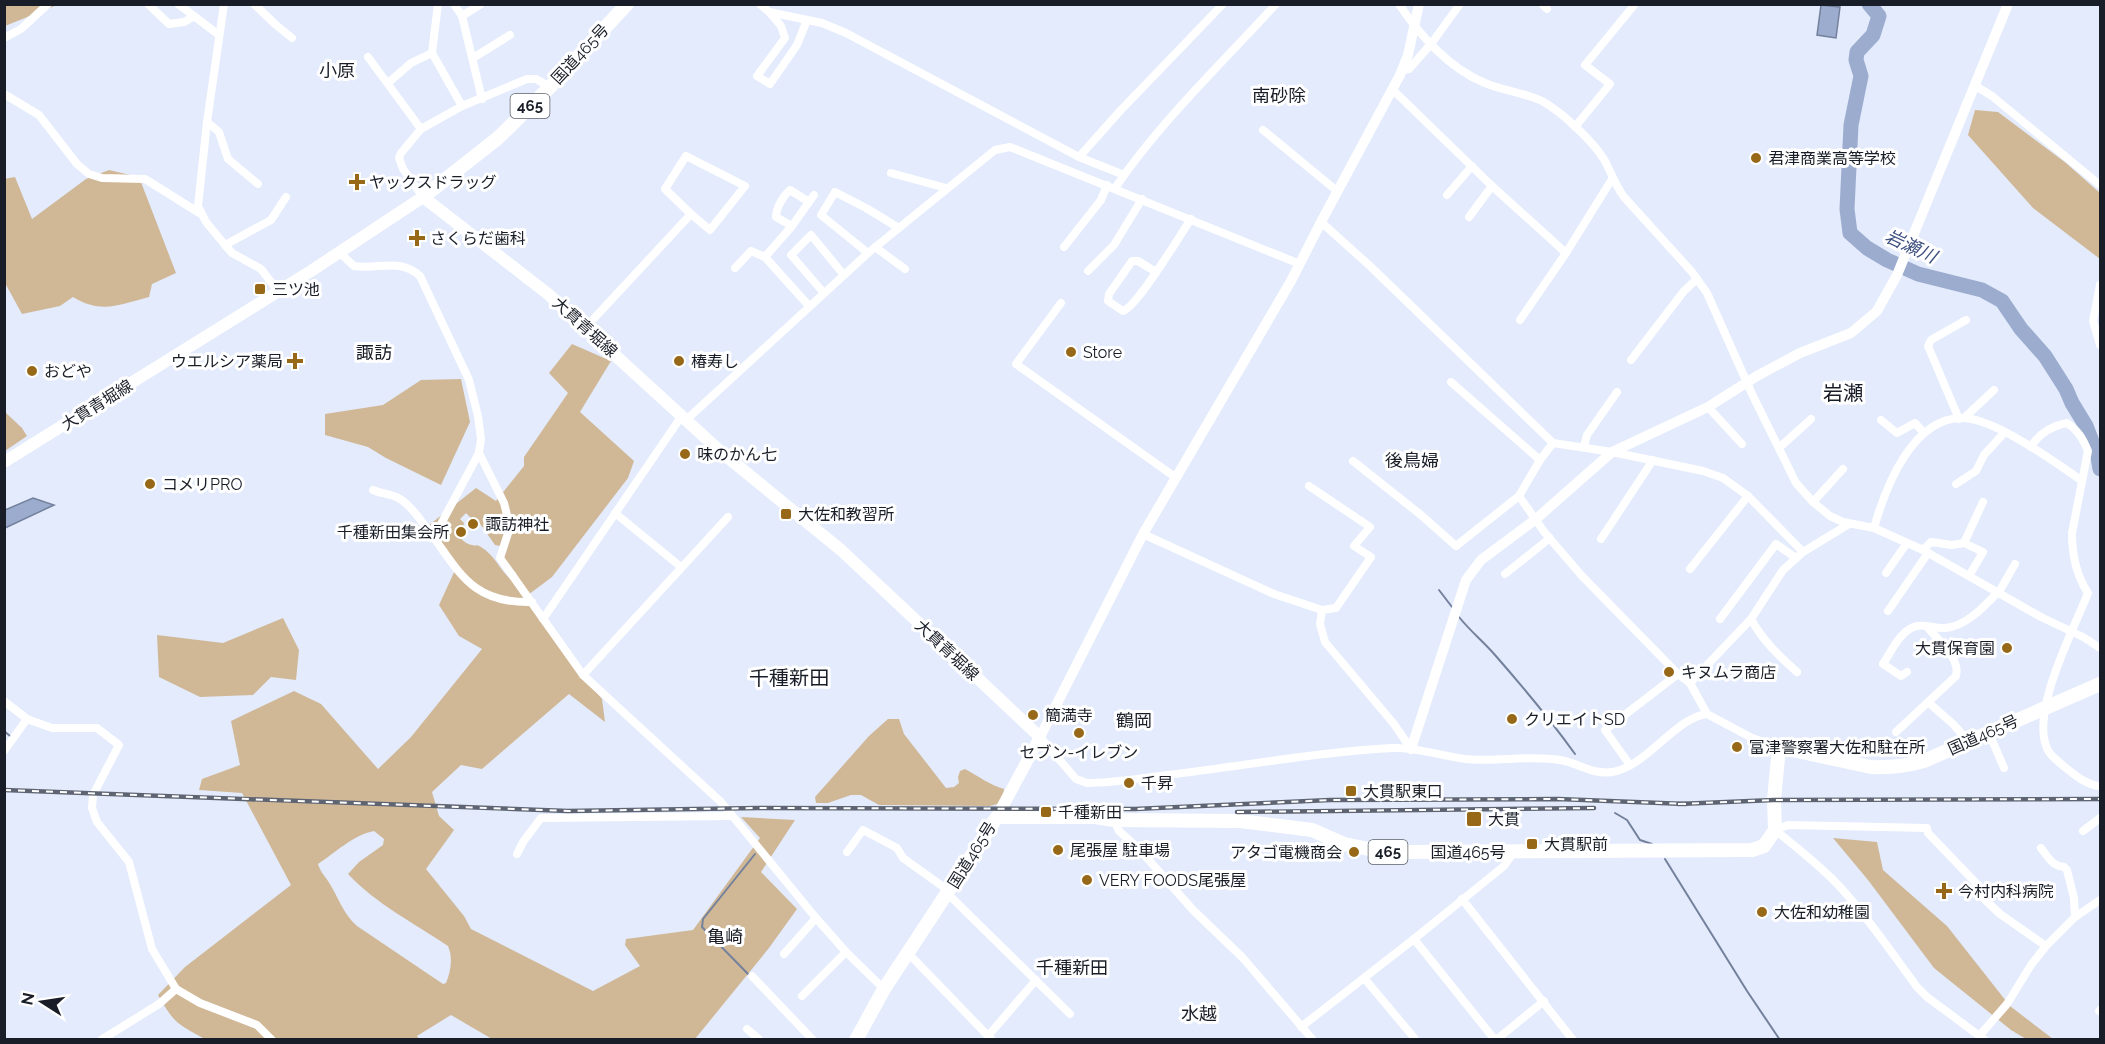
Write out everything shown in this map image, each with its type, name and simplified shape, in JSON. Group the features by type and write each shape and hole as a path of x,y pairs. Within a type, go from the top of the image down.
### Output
{"highway":[{"name":"国道465号","path":"423,197 498,138 550,87 627,4"},
{"name":"国道465号","path":"1779,747 1871,767 1910,765 1924,761 2100,684"},
{"path":"1774,830 1774,800 1779,747"},
{"name":"国道465号","path":"855,1040 884,989 996,817 1240,821 1312,830 1344,844 1379,851 1752,850 1764,846 1774,830"}],"main road":[{"name":"大貫青堀線","path":"4,462 340,253 423,197 548,294 683,419 841,550 1040,737"},
{"path":"996,817 1040,737"}],"street":[{"path":"4,38 21,29 48,4"},
{"path":"148,4 170,24 184,22 193,17"},
{"path":"178,4 219,35"},
{"path":"224,4 198,206 201,214 225,246 232,253 261,269 278,291"},
{"path":"254,4 292,38"},
{"path":"438,4 432,53 462,106"},
{"path":"454,4 462,16 482,99"},
{"path":"462,16 481,4"},
{"path":"760,4 781,26 785,38 757,76 770,84 797,45 807,20"},
{"path":"1079,157 1223,4"},
{"path":"1064,247 1158,132 1276,4"},
{"path":"1399,4 1431,44 1466,75 1542,101 1575,127 1603,159 1612,179 1636,213 1697,279 1707,293 1796,483 1813,502 1830,516 1849,524 1874,528 1925,551 2100,648"},
{"path":"1419,4 1402,70 1300,264 1143,534 1040,737 1076,779 1087,783 1193,772 1297,757 1395,748 1466,759 1554,759 1593,772 1618,771 1630,765 1700,714 1707,714 1752,738 1779,747"},
{"path":"1402,70 1408,69 1431,44 1460,4"},
{"path":"1575,127 1610,84 1585,65 1635,4"},
{"path":"1411,749 1466,580 1481,560 1536,519 1612,452 1708,407 1800,353 1851,333 1877,311 1907,250 2008,4"},
{"path":"769,12 822,23 846,33 1079,157 1124,175"},
{"path":"473,58 510,35"},
{"path":"388,83 411,63 432,53"},
{"path":"368,57 421,129"},
{"path":"423,197 399,163 401,153 421,129 462,106 527,79 536,79 550,87"},
{"path":"1974,85 1992,96 2100,185"},
{"path":"1392,89 1492,186 1566,253"},
{"path":"4,94 39,115 77,164 89,174 102,178 145,179 201,214"},
{"path":"207,122 219,132 228,159 258,184"},
{"path":"1263,130 1337,191"},
{"path":"543,619 615,513 683,419 843,274 995,150 1010,147 1300,264"},
{"path":"686,156 745,186 710,230 691,214 665,189 686,156"},
{"path":"1447,195 1472,166"},
{"path":"891,173 946,188"},
{"path":"1520,320 1566,253 1612,179"},
{"path":"1469,217 1492,186"},
{"path":"765,257 792,226 811,198 790,190 776,212 776,217 792,226"},
{"path":"868,253 821,215 835,192 899,228"},
{"path":"225,246 271,220 286,197"},
{"path":"1088,272 1114,244 1142,199"},
{"path":"586,327 691,214"},
{"path":"1156,272 1138,261 1132,261 1109,294 1108,302 1123,311 1127,310 1156,272 1191,219"},
{"path":"1321,222 1370,266 1553,443 1584,446 1653,460 1704,471 1723,478 1748,496 1799,555"},
{"path":"823,292 791,255 811,235 843,274"},
{"path":"875,247 905,269"},
{"path":"735,268 751,251 765,257 809,306"},
{"path":"340,253 354,266 398,265 411,268 420,276 469,380 478,416 481,439 479,453 434,537"},
{"path":"1631,360 1684,291 1697,279"},
{"path":"2100,285 2092,321 2100,345"},
{"path":"1061,303 1016,364 1175,477"},
{"path":"1961,419 1928,346 1931,340 1966,320"},
{"path":"1451,382 1540,460"},
{"path":"1961,419 1994,390"},
{"path":"1584,446 1587,435 1617,392"},
{"path":"1708,407 1742,444"},
{"path":"1779,448 1811,419"},
{"path":"1874,528 1889,484 1913,444 1924,433 1939,424 1961,419 1987,424 2031,447 2081,480"},
{"path":"1881,420 1897,433 1915,423 1924,433"},
{"path":"2031,447 2047,430 2067,423 2075,428 2088,451 2072,533 2078,575 2088,593 2052,677 2043,715 2044,732 2050,753 2085,783 2097,786"},
{"path":"1956,484 1976,471 1984,455 2004,433"},
{"path":"1353,461 1421,514 1456,546 1519,496 1553,443"},
{"path":"479,453 504,503 510,527 500,558 583,675 697,778 732,816 846,952 884,989"},
{"path":"1601,539 1653,460"},
{"path":"1813,502 1843,469"},
{"path":"1143,534 1274,594 1322,610 1336,608 1371,557 1354,546 1371,527 1309,486"},
{"path":"373,490 400,499 434,537 459,574 474,588 507,600 532,602"},
{"path":"1519,496 1582,576 1678,674 1690,683 1707,714"},
{"path":"1690,569 1748,496"},
{"path":"1964,543 1983,502"},
{"path":"615,513 681,567"},
{"path":"583,675 728,517"},
{"path":"1690,683 1751,620 1783,570 1799,555 1849,524"},
{"path":"1505,574 1550,538"},
{"path":"1888,611 1931,542 1952,545 1964,543 1983,552 1969,576"},
{"path":"1886,573 1907,543"},
{"path":"1720,619 1776,544 1799,555"},
{"path":"1907,672 1901,676 1883,664 1902,635 1917,626 1947,628 1959,623 1984,607 1999,592 2015,564"},
{"path":"1322,610 1320,624 1325,642 1394,724 1411,749"},
{"path":"1751,620 1770,647 1797,672"},
{"path":"1896,732 1956,676 1956,663 1928,628"},
{"path":"1630,765 1605,730 1678,674"},
{"path":"4,701 27,719 52,728 97,728 119,745 93,795 92,808 97,822 129,862 152,949 176,989 200,1003 257,1025 272,1040"},
{"path":"1929,703 1968,741"},
{"path":"4,751 27,719"},
{"path":"1989,733 2004,768"},
{"path":"517,854 523,842 541,819 732,816"},
{"path":"2083,831 2100,818"},
{"path":"1114,820 1119,831 1139,849 1193,910 1243,958 1313,1040"},
{"path":"1774,830 1788,825 1927,828 1928,833 1975,882 1979,894 2000,914 2046,946"},
{"path":"847,852 863,830 897,848 903,858 948,892 1070,1014"},
{"path":"1774,830 1839,885 1927,997 1982,1037 2046,946 2075,917 2100,900"},
{"path":"2041,848 2053,864 2067,870 2074,898 2075,917"},
{"path":"1301,1027 1504,866 1514,852"},
{"path":"1462,899 1573,1040"},
{"path":"784,954 816,918"},
{"path":"1414,939 1496,1040 1544,1001"},
{"path":"802,996 846,952"},
{"path":"908,953 990,1038 1036,980"},
{"path":"752,976 813,1040"},
{"path":"1364,978 1416,1040"},
{"path":"101,1040 159,1004 176,989"},
{"path":"747,1029 760,1040"}],"shaded area":[{"path":"5,5 57,5 5,26"},
{"path":"1975,110 1998,112 2066,163 2100,193 2100,259 2033,208 1968,135"},
{"path":"109,170 139,177 176,273 152,284 149,297 128,303 101,307 73,297 60,306 22,314 5,283 4,179 15,177 32,219 86,179"},
{"path":"572,344 611,361 580,412 634,461 628,478 552,577 524,598 602,699 605,722 569,694 482,769 461,765 432,792 439,816 454,830 426,869 464,916 471,929 593,991 640,966 625,945 626,939 693,930 760,838 741,817 795,820 761,872 797,909 769,948 695,1039 492,1039 451,1015 417,1036 419,1039 205,1039 188,1030 168,1012 158,995 185,967 291,885 242,793 199,790 202,779 240,765 231,721 294,691 321,704 378,769 411,737 482,649 459,636 439,605 456,568 424,529 476,488 496,501 524,466 524,457 568,393 549,373","holes":["466,513 471,518 476,518 495,545 500,546 503,559 516,573 517,580 514,582 509,578 486,551 478,545 466,543 460,537 455,529 458,526 463,527 464,523 460,519","374,831 384,839 383,845 359,862 348,874 383,904 448,946 451,964 446,983 443,984 357,926 344,910 320,869 318,864 344,845 359,836"]},
{"path":"461,379 470,422 441,485 368,447 325,435 325,414 383,405 421,380"},
{"path":"5,412 27,436 5,451"},
{"path":"283,618 299,650 296,680 271,677 253,695 200,697 159,677 157,635 223,643"},
{"path":"888,719 899,719 904,734 946,788 954,787 959,783 960,771 965,769 1004,789 1003,797 998,804 989,806 879,805 861,795 851,795 828,803 816,803 815,797 869,736"},
{"path":"1833,838 1877,842 1883,870 1947,926 2010,1006 2053,1039 2026,1039 2011,1030 1934,968 1868,880"}],"water":[{"path":"1821,5 1840,7 1836,38 1817,35"},
{"path":"33,498 54,505 5,528 5,510"}],"waterway":[{"name":"岩瀬川","path":"1869,4 1879,16 1873,35 1857,52 1856,60 1861,76 1851,125 1847,209 1850,233 1867,248 1918,274 1982,290 2002,301 2021,329 2045,356 2066,389 2086,426 2098,457 2100,469"},
{"path":"1439,590 1452,607"},
{"path":"1459,617 1516,679 1575,754"},
{"path":"4,731 10,736"},
{"path":"1615,813 1627,820 1640,840 1652,844"},
{"path":"750,976 702,927 703,919 755,854"},
{"path":"1665,859 1780,1040"}],"railway":[{"path":"4,790 568,811 759,808 1135,809 1330,800 1558,799 1686,804"},
{"path":"1678,804 1774,800 2100,799"},
{"path":"1237,812 1594,808"}],"place":[{"name":"君津商業高等学校","path":"1756,158"},
{"name":"ヤックスドラッグ","path":"357,182"},
{"name":"さくらだ歯科","path":"417,238"},
{"name":"三ツ池","path":"260,289"},
{"name":"Store","path":"1071,352"},
{"name":"ウエルシア薬局","path":"295,361"},
{"name":"椿寿し","path":"679,361"},
{"name":"おどや","path":"32,371"},
{"name":"味のかん七","path":"685,454"},
{"name":"コメリPRO","path":"150,484"},
{"name":"大佐和教習所","path":"786,514"},
{"name":"諏訪神社","path":"473,524"},
{"name":"千種新田集会所","path":"461,532"},
{"name":"大貫保育園","path":"2007,648"},
{"name":"キヌムラ商店","path":"1669,672"},
{"name":"簡満寺","path":"1033,715"},
{"name":"クリエイトSD","path":"1512,719"},
{"name":"セブン-イレブン","path":"1079,733"},
{"name":"富津警察署大佐和駐在所","path":"1737,747"},
{"name":"千昇","path":"1129,783"},
{"name":"大貫駅東口","path":"1351,791"},
{"name":"千種新田","path":"1046,812"},
{"name":"大貫","path":"1474,819"},
{"name":"大貫駅前","path":"1532,844"},
{"name":"尾張屋 駐車場","path":"1058,850"},
{"name":"アタゴ電機商会","path":"1354,852"},
{"name":"VERY FOODS尾張屋","path":"1087,880"},
{"name":"今村内科病院","path":"1944,891"},
{"name":"大佐和幼稚園","path":"1762,912"}],"district":[{"name":"小原","path":"337,70"},
{"name":"南砂除","path":"1279,95"},
{"name":"諏訪","path":"374,352"},
{"name":"岩瀬","path":"1843,393"},
{"name":"後鳥婦","path":"1412,460"},
{"name":"千種新田","path":"789,678"},
{"name":"鶴岡","path":"1134,720"},
{"name":"亀崎","path":"725,936"},
{"name":"千種新田","path":"1072,967"},
{"name":"水越","path":"1199,1013"}]}
